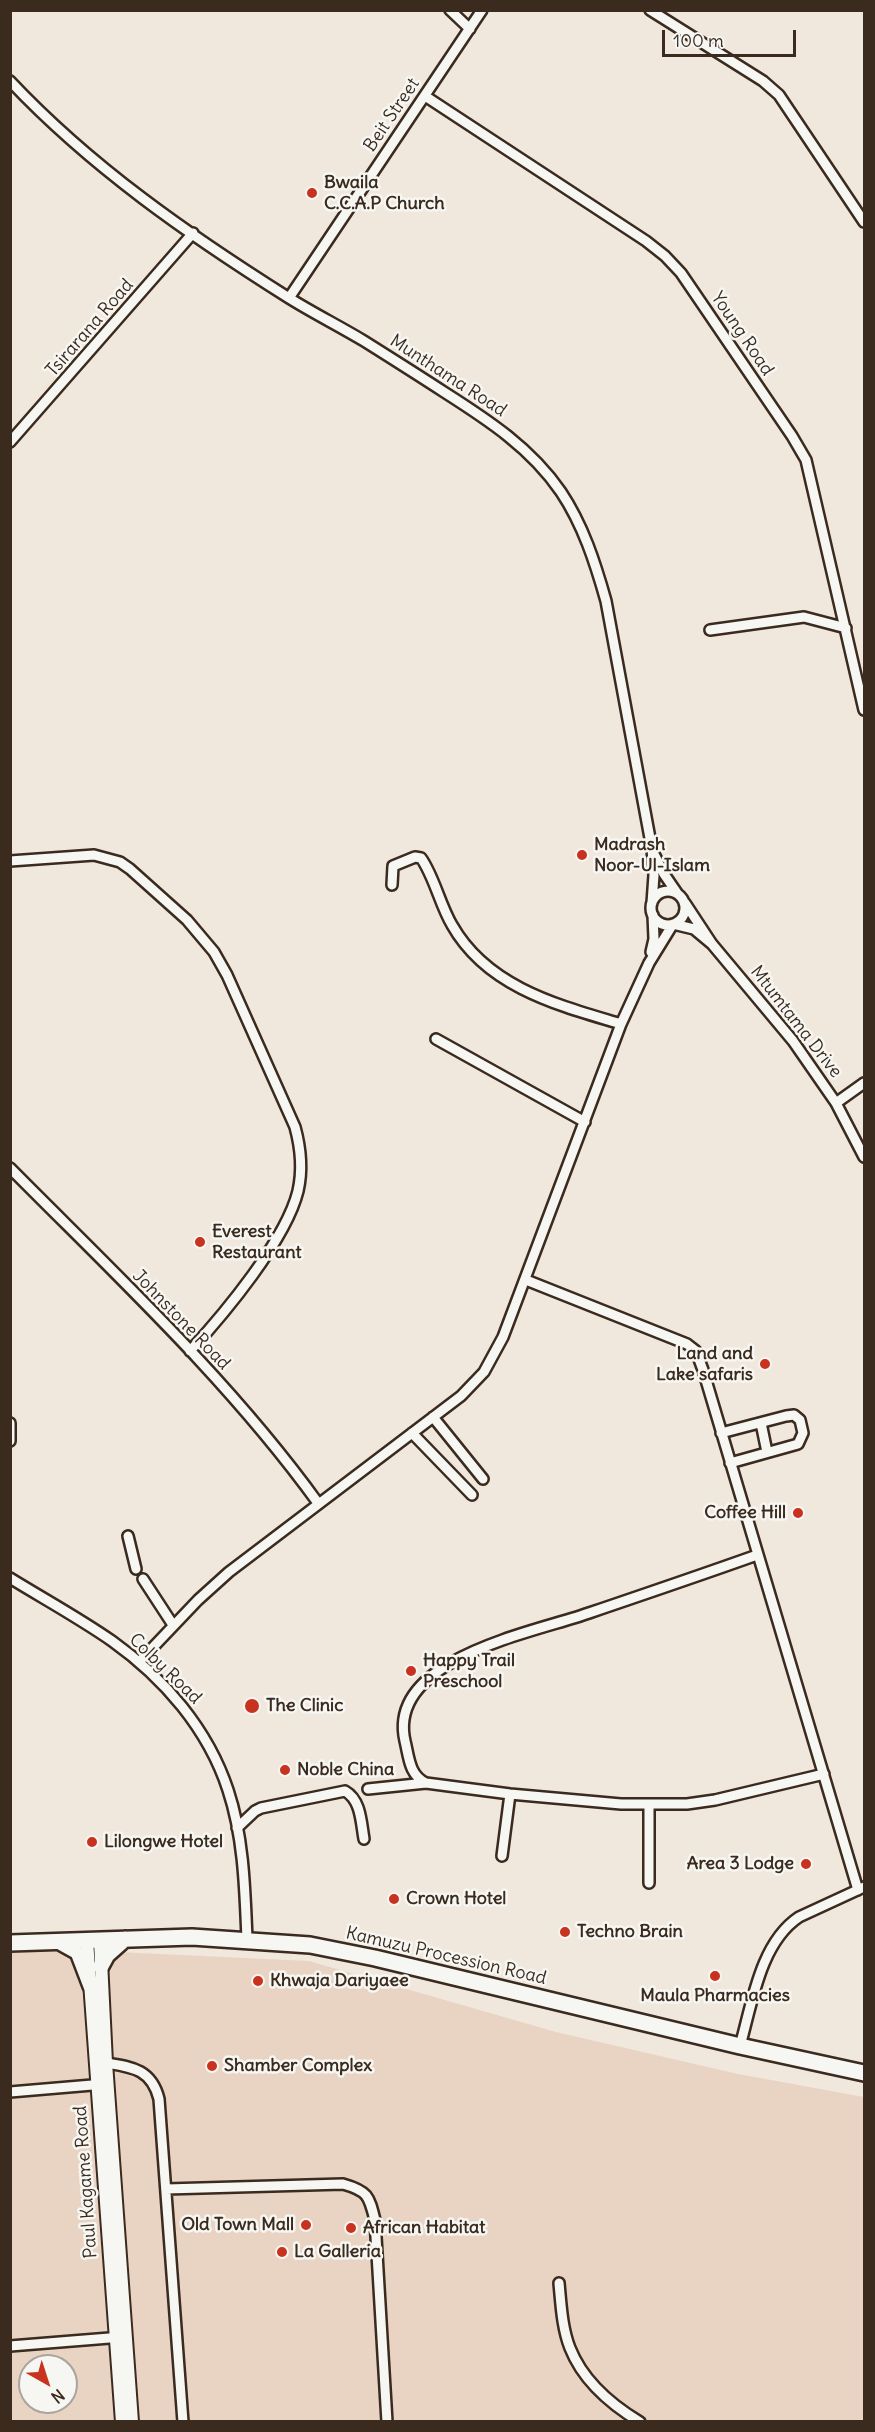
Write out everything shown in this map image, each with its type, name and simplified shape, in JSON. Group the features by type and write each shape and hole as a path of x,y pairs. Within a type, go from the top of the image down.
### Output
{"highway":[{"name":"Kamuzu Procession Road","path":"10,1944 192,1937 310,1945 344,1951 740,2046 864,2073"},
{"path":"101,1965 107,1955 125,1939"},
{"path":"59,1941 78,1952 91,1986"}],"main road":[{"path":"93,1940 101,1965 100,2062"},
{"name":"Paul Kagame Road","path":"93,1940 91,1986 102,2084 121,2337 122,2421"},
{"path":"121,2337 132,2421"}],"street":[{"path":"450,10 470,29"},
{"name":"Beit Street","path":"289,298 482,10"},
{"path":"650,10 763,81 779,95 864,222"},
{"name":"Munthama Road","path":"10,81 33,105 134,194 289,298 372,346 499,428 532,457 561,492 582,530 595,561 606,601 652,849"},
{"name":"Young Road","path":"425,96 646,241 681,273 801,449 810,473 864,710"},
{"name":"Tsirarana Road","path":"10,442 193,233"},
{"path":"710,630 804,617 846,628"},
{"path":"652,849 664,874 712,944"},
{"path":"649,963 654,939 652,849"},
{"path":"10,861 94,855 106,858 130,869 187,920 214,952 227,975 295,1127 301,1151 301,1170 297,1194 288,1216 260,1264 190,1351"},
{"path":"392,885 393,866 415,857 421,858 452,926 484,962 510,983 533,996 621,1024"},
{"path":"652,903 654,898 665,891 678,894"},
{"path":"139,1662 173,1625 230,1572 461,1396 484,1372 503,1336 526,1280 621,1024 660,941 684,914 685,903"},
{"path":"653,915 661,924 694,929 712,944"},
{"name":"Mtumtama Drive","path":"712,944 793,1041 836,1102 864,1156"},
{"path":"436,1039 585,1122"},
{"path":"836,1102 864,1083"},
{"name":"Johnstone Road","path":"10,1168 190,1351 262,1429 318,1503"},
{"path":"526,1280 687,1344 696,1351 861,1889 799,1917 790,1923 776,1939 752,2000 740,2046"},
{"path":"720,1432 794,1415 800,1420 803,1433 798,1444 729,1463"},
{"path":"433,1417 483,1479"},
{"path":"10,1423 10,1441"},
{"path":"761,1423 767,1452"},
{"path":"412,1433 472,1495"},
{"path":"128,1536 136,1569"},
{"path":"426,1783 415,1776 412,1770 403,1723 405,1711 418,1689 441,1670 489,1643 577,1617 757,1555"},
{"name":"Colby Road","path":"10,1578 111,1640 139,1662 176,1699 199,1730 228,1789 237,1828 242,1859 247,1940"},
{"path":"143,1579 173,1625"},
{"path":"368,1789 426,1783 510,1794 649,1804 687,1804 715,1800 824,1774"},
{"path":"237,1828 261,1808 345,1791 353,1796 357,1806 364,1839"},
{"path":"502,1856 510,1794"},
{"path":"649,1804 649,1883"},
{"path":"100,2062 134,2068 143,2072 157,2089 161,2110 183,2421"},
{"path":"10,2092 102,2084"},
{"path":"166,2189 344,2184 361,2189 370,2198 375,2220 387,2421"},
{"path":"559,2283 570,2348 582,2370 606,2399 640,2421"},
{"path":"10,2346 121,2337"}],"shaded area":[{"path":"11,1947 309,1961 556,2032 738,2074 864,2097 864,2421 11,2422"}],"place":[{"name":"Bwaila C.C.A.P Church","path":"312,193"},
{"name":"Madrash Noor-Ul-Islam","path":"582,855"},
{"name":"Everest Restaurant","path":"200,1242"},
{"name":"Land and Lake safaris","path":"765,1364"},
{"name":"Coffee Hill","path":"798,1513"},
{"name":"Happy Trail Preschool","path":"411,1671"},
{"name":"The Clinic","path":"252,1706"},
{"name":"Noble China","path":"285,1770"},
{"name":"Lilongwe Hotel","path":"92,1842"},
{"name":"Area 3 Lodge","path":"806,1864"},
{"name":"Crown Hotel","path":"394,1899"},
{"name":"Techno Brain","path":"565,1932"},
{"name":"Maula Pharmacies","path":"715,1976"},
{"name":"Khwaja Dariyaee","path":"258,1981"},
{"name":"Shamber Complex","path":"212,2066"},
{"name":"Old Town Mall","path":"306,2225"},
{"name":"African Habitat","path":"351,2228"},
{"name":"La Galleria","path":"282,2252"}]}
